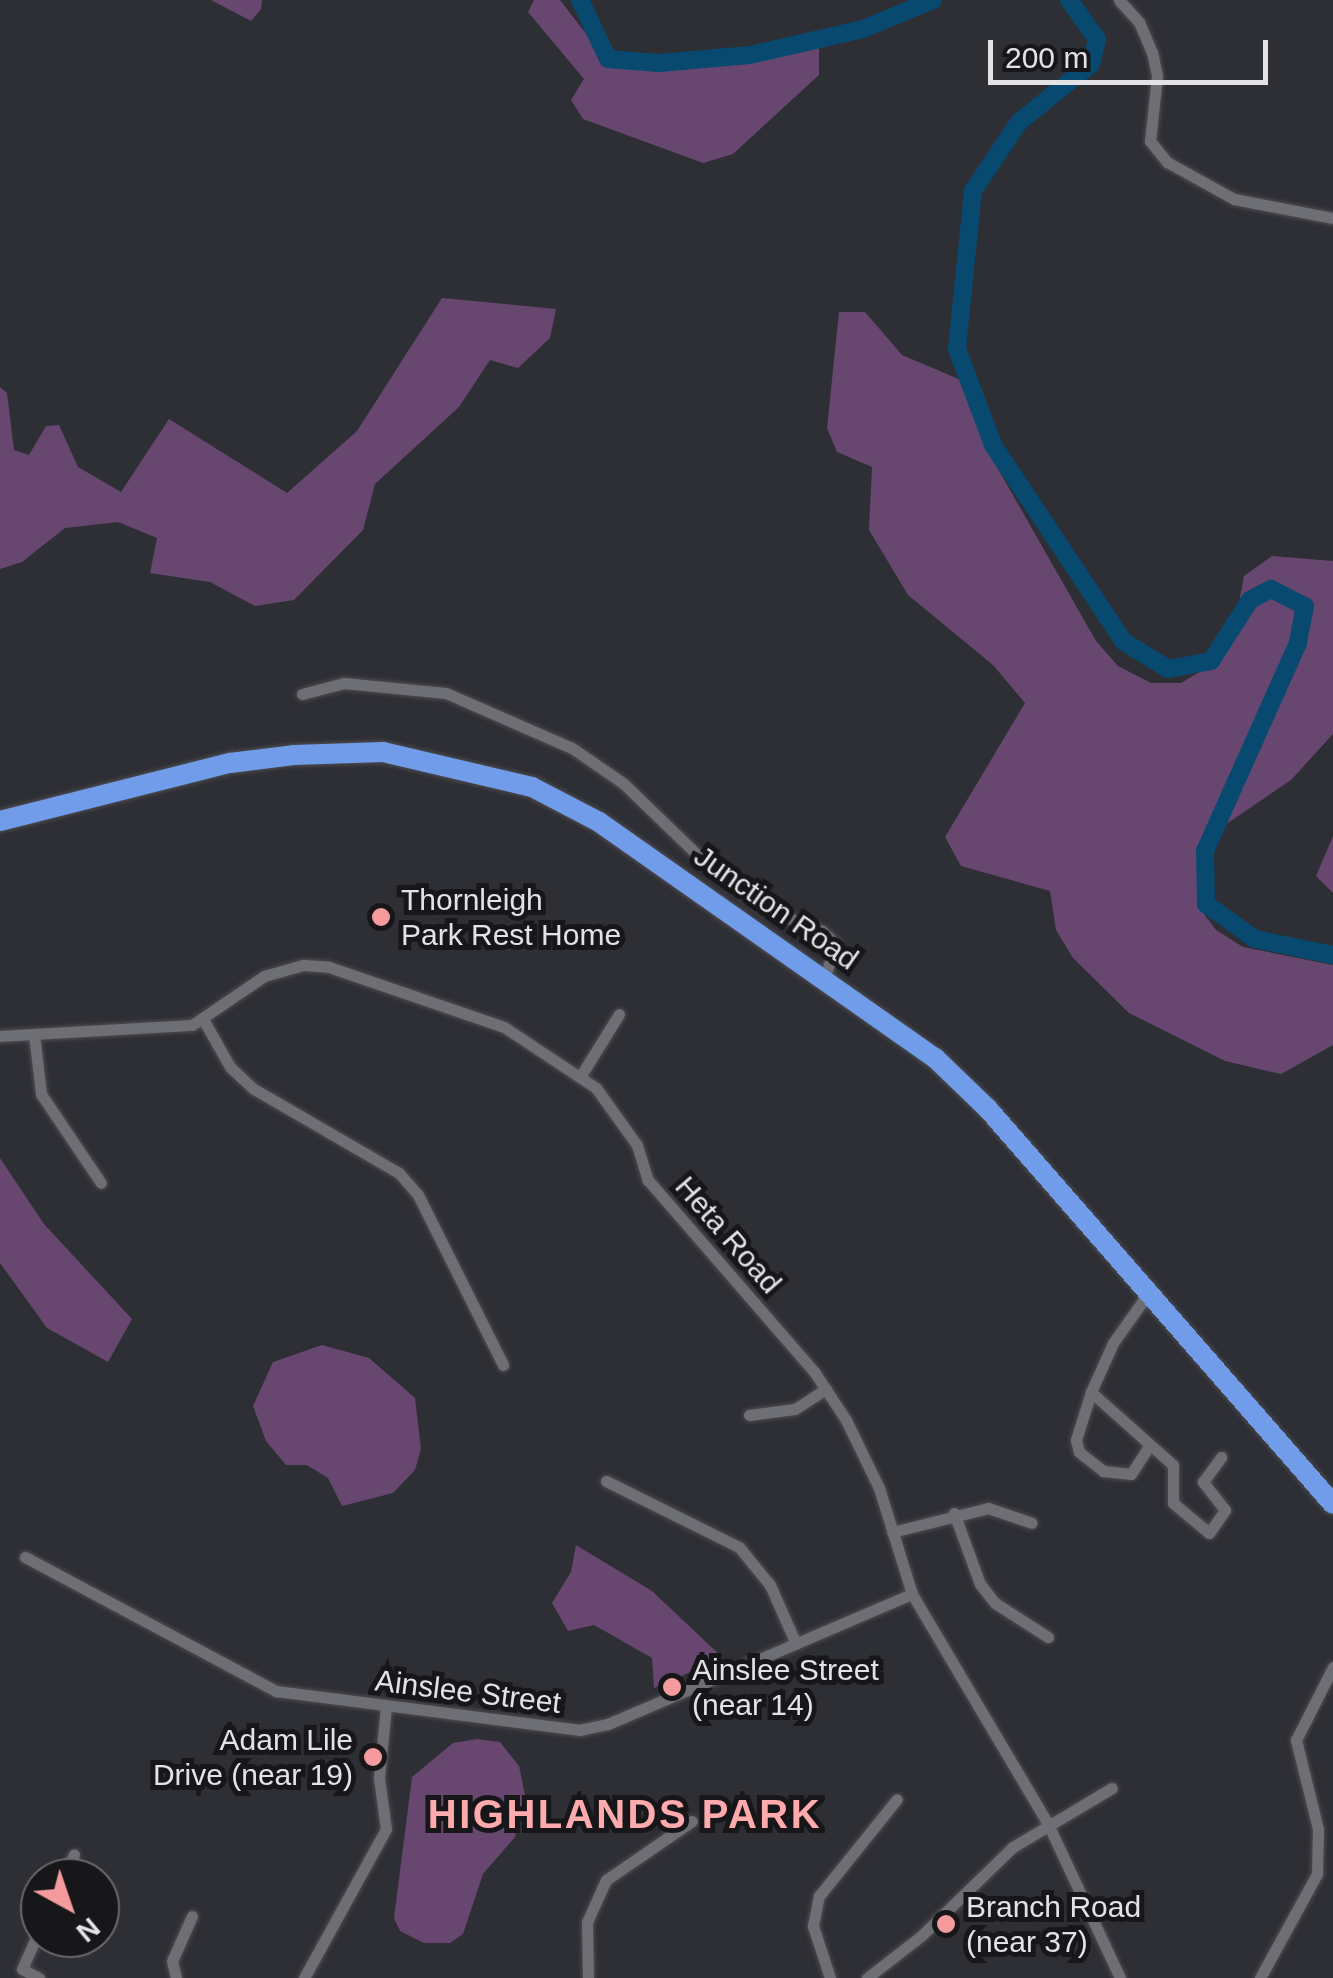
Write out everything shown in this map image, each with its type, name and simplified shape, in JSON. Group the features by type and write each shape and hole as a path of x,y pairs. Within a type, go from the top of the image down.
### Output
{"highway":[{"name":"Junction Road","path":"0,820 230,762 382,752 458,765 532,788 599,822 935,1058 988,1109 1333,1504"}],"street":[{"path":"1119,0 1139,22 1152,52 1157,76 1150,141 1167,162 1234,198 1333,218"},
{"path":"302,694 344,682 446,693 572,748 623,783 714,871 765,909 822,931 836,944 824,978"},
{"name":"Heta Road","path":"0,1036 158,1032 203,1019 264,976 302,965 329,968 504,1027 580,1077 622,1119 648,1180 676,1216 826,1389 870,1466 912,1594 1047,1822 1119,1978"},
{"path":"580,1077 619,1014"},
{"path":"203,1019 230,1068 254,1089 399,1172 418,1196 503,1364"},
{"path":"34,1034 41,1094 101,1183"},
{"path":"1147,1295 1113,1343 1076,1440 1090,1462 1131,1474 1149,1446"},
{"path":"749,1416 796,1410 826,1389"},
{"path":"1092,1392 1172,1465 1179,1514 1209,1533 1225,1510 1203,1482 1221,1457"},
{"path":"606,1481 739,1547 770,1585 796,1644"},
{"path":"892,1532 988,1508 1032,1522"},
{"path":"954,1514 980,1584 995,1604 1048,1636"},
{"name":"Ainslee Street","path":"25,1557 263,1686 386,1707 588,1729 912,1594"},
{"path":"1260,1978 1317,1874 1318,1828 1296,1740 1333,1667"},
{"path":"304,1978 386,1829 379,1778 386,1707"},
{"path":"867,1978 1047,1822 1112,1788"},
{"path":"830,1978 813,1926 818,1896 897,1799"},
{"path":"588,1978 587,1922 606,1880 692,1821"},
{"path":"72,1858 74,1854"},
{"path":"176,1978 172,1961 192,1916"},
{"path":"27,1958 22,1969 39,1978"}],"shaded area":[{"path":"211,0 262,0 261,9 251,21"},
{"path":"534,0 560,0 590,39 650,69 819,47 819,75 733,154 703,163 583,119 571,100 584,79 528,12"},
{"path":"442,298 556,309 550,338 518,368 490,360 459,407 375,484 363,530 294,600 255,606 210,582 150,573 157,538 118,522 65,528 22,562 0,569 0,387 7,393 14,450 29,455 46,426 59,425 78,467 121,492 169,419 287,493 357,431"},
{"path":"839,312 865,312 902,355 961,380 989,453 1096,641 1118,666 1151,683 1181,683 1208,667 1234,629 1244,576 1272,556 1333,561 1333,734 1291,780 1216,831 1197,905 1216,930 1243,947 1333,965 1333,1045 1281,1074 1225,1061 1129,1013 1073,958 1056,930 1050,891 961,866 945,837 1025,703 993,665 908,595 869,530 872,467 837,452 827,428"},
{"path":"1333,836 1333,893 1316,876"},
{"path":"0,1158 44,1224 132,1319 108,1362 47,1328 0,1263"},
{"path":"322,1345 369,1358 415,1398 421,1449 415,1470 393,1493 342,1506 328,1478 307,1465 286,1465 266,1441 253,1406 273,1362"},
{"path":"576,1545 652,1591 723,1658 654,1688 652,1658 594,1625 568,1631 552,1603 571,1572"},
{"path":"477,1739 500,1742 519,1766 525,1795 515,1837 483,1874 463,1934 450,1943 424,1943 400,1931 394,1918 412,1777 453,1743"}],"waterway":[{"path":"580,0 608,59 659,63 750,55 863,29 933,0"},
{"path":"1069,0 1097,39 1091,64 1019,122 973,191 957,349 993,445 1123,641 1168,669 1211,661 1250,600 1271,589 1305,606 1298,643 1205,851 1206,904 1255,939 1333,955"}],"place":[{"name":"Thornleigh Park Rest Home","path":"381,917"},
{"name":"Ainslee Street (near 14)","path":"672,1687"},
{"name":"Adam Lile Drive (near 19)","path":"373,1757"},
{"name":"Branch Road (near 37)","path":"946,1924"}],"district":[{"name":"HIGHLANDS PARK","path":"625,1814"}]}
